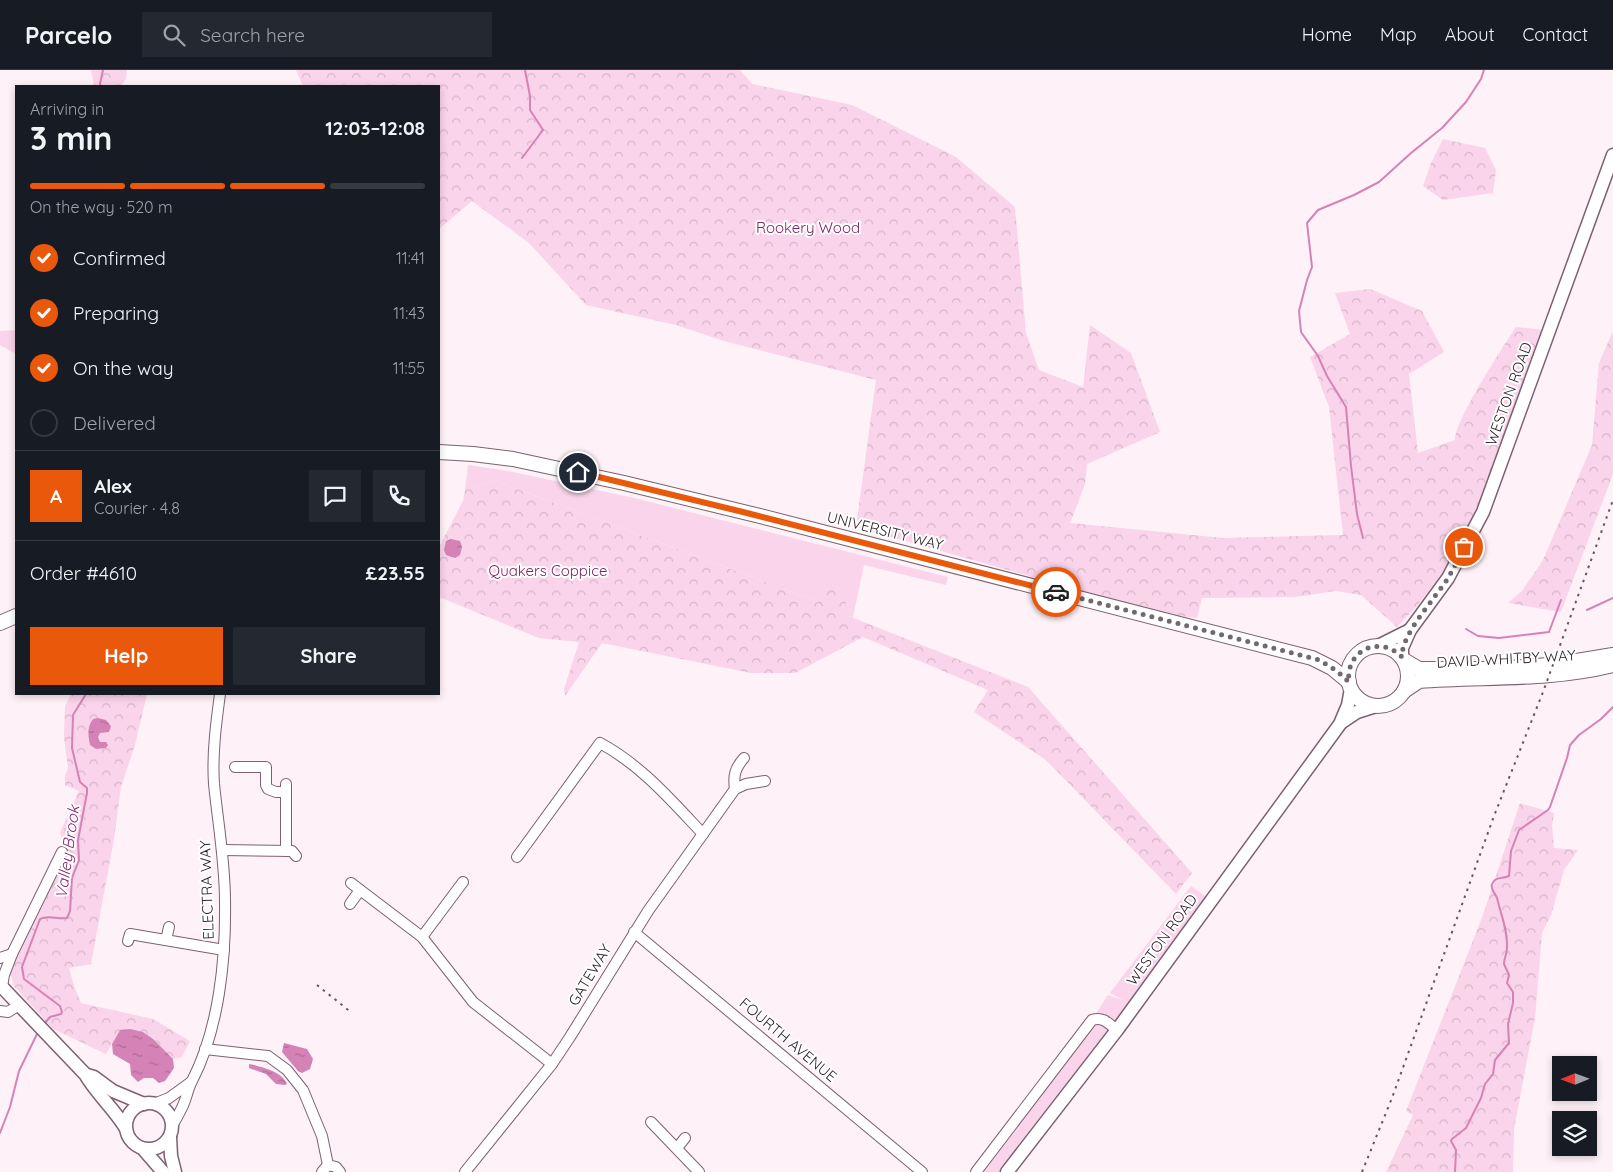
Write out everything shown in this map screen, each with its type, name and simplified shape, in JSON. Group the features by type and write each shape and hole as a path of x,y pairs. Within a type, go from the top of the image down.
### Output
{"highway":[{"name":"UNIVERSITY WAY","path":"440,452 513,459 631,484 779,521 1319,660 1337,671 1350,686"},
{"path":"0,623 15,616"},
{"path":"1378,646 1389,648 1403,659 1408,674 1407,686 1404,691 1394,702 1384,706 1376,706 1361,701 1350,686 1349,672 1355,658 1363,651 1378,646"},
{"name":"DAVID WHITBY WAY","path":"1403,659 1419,669 1481,669 1550,665 1613,655"},
{"name":"UNIVERSITY WAY","path":"1319,660 1355,658"},
{"name":"DAVID WHITBY WAY","path":"1404,691 1419,681 1555,675 1593,670 1613,665"}],"main road":[{"name":"WESTON ROAD","path":"1403,659 1403,644 1410,630 1448,578 1483,512 1613,155"},
{"name":"WESTON ROAD","path":"1378,646 1410,630"},
{"name":"WESTON ROAD","path":"1006,1172 1117,1030 1340,724 1348,705 1350,686"},
{"name":"WESTON ROAD","path":"1340,724 1357,712 1376,706"},
{"path":"1,986 85,1074 112,1107 125,1127 131,1141 138,1148 144,1150 161,1147 171,1132"},
{"path":"85,1074 94,1077 113,1090 166,1111 171,1132 171,1156 175,1172"},
{"path":"125,1127 131,1110 149,1104"},
{"path":"144,1150 163,1172"}],"street":[{"name":"ELECTRA WAY","path":"149,1104 169,1098 191,1082 196,1075 205,1049 218,997 224,950 225,901 222,850 214,783 214,742 220,695"},
{"path":"517,857 600,743 642,771 703,834"},
{"name":"GATEWAY","path":"465,1172 552,1064 634,932 735,789 734,773 744,758"},
{"path":"235,767 266,767 266,785 268,789 276,792 286,788 286,851"},
{"path":"735,789 746,784 765,781"},
{"path":"222,850 292,851 296,856"},
{"path":"1,986 12,954 62,852"},
{"path":"422,937 463,882"},
{"path":"352,883 422,937 473,1002 552,1064"},
{"path":"350,904 360,890"},
{"path":"166,940 169,927"},
{"name":"FOURTH AVENUE","path":"634,932 922,1172"},
{"path":"128,941 130,934 224,950"},
{"path":"0,958 12,954"},
{"path":"0,1010 8,1012 19,1005"},
{"path":"976,1172 1092,1020 1102,1019 1117,1030"},
{"path":"205,1049 268,1056 287,1070 303,1090 322,1136 325,1168 336,1167 340,1172"},
{"name":"ELECTRA WAY","path":"171,1132 185,1102 191,1082"},
{"path":"651,1122 698,1172"},
{"path":"677,1148 686,1138"}],"green space":[{"path":"91,70 127,70 126,79 122,85 94,85"},
{"name":"Rookery Wood","path":"296,70 740,70 752,84 852,105 956,157 1015,207 1026,333 1039,370 1083,387 1090,325 1131,353 1160,432 1087,464 1085,484 1070,523 1223,538 1343,535 1329,407 1310,357 1350,334 1335,293 1370,289 1422,311 1444,352 1409,374 1418,453 1455,440 1457,430 1471,401 1516,327 1545,330 1472,521 1443,572 1417,606 1397,627 1361,595 1335,591 1295,597 1202,598 1197,618 1164,614 856,527 876,380 724,341 676,325 586,305 529,243 472,201 440,228 440,85 303,85"},
{"path":"1443,139 1485,148 1496,170 1493,193 1443,200 1423,186 1431,163"},
{"path":"15,330 15,353 0,345 0,331"},
{"path":"1613,331 1613,474 1561,612 1508,603 1522,591 1543,560 1592,445 1599,363"},
{"path":"468,465 508,471 634,498 948,577 946,585 864,565 853,617 846,615 846,590 813,600 496,481 465,490"},
{"name":"Quakers Coppice","path":"496,481 813,600 825,583 846,589 846,615 1028,687 1192,873 1176,894 1046,760 974,712 988,690 863,637 795,673 751,673 602,643 565,696 564,689 579,642 539,638 440,597 440,545 463,501 465,490"},
{"path":"70,695 147,695 135,745 121,787 114,839 91,964 69,968 81,1003 153,1019 190,1041 182,1057 173,1059 143,1032 120,1030 106,1054 53,1029 14,986 9,969 51,885 68,859 60,832 79,791 65,785 65,776 68,768 64,738 65,706"},
{"path":"1520,803 1554,813 1552,826 1554,848 1578,850 1564,870 1551,915 1542,933 1535,1018 1514,1129 1513,1172 1386,1172 1413,1115 1406,1111 1483,915"},
{"path":"1191,886 1211,900 1007,1172 975,1172 1092,1020 1108,995 1123,1000 1110,993"}],"water":[{"path":"451,539 460,541 462,547 460,555 455,558 446,555 444,550 446,541"},
{"path":"93,719 106,720 111,726 109,732 100,733 98,737 100,742 106,742 108,745 106,748 96,749 90,745 88,731"},
{"path":"130,1029 143,1032 173,1059 174,1068 165,1081 159,1083 153,1078 144,1078 138,1082 131,1075 130,1064 113,1054 112,1044 120,1030"},
{"path":"284,1043 307,1049 313,1059 310,1069 302,1073 298,1071 282,1052"},
{"path":"249,1064 276,1073 287,1084 276,1084 266,1074 249,1068"}],"waterway":[{"name":"Valley Brook","path":"100,85 103,70"},
{"path":"522,158 543,130 530,110 530,96 525,70"},
{"path":"1363,538 1357,514 1346,407 1327,376 1318,356 1301,332 1299,311 1312,267 1307,223 1318,210 1379,182 1442,128 1466,102 1481,79 1484,70"},
{"path":"1587,610 1613,598"},
{"path":"1466,629 1478,636 1499,638 1549,632 1561,600"},
{"name":"Valley Brook","path":"44,1024 50,1017 61,1014 60,1006 24,979 22,967 40,919 47,917 67,918 70,911 72,878 79,860 78,840 87,793 87,788 80,782 72,748 73,715 85,695"},
{"path":"1455,1172 1456,1150 1451,1141 1466,1128 1481,1098 1485,1084 1493,1074 1495,1060 1509,1043 1508,1024 1513,1003 1513,992 1507,983 1509,975 1504,964 1507,942 1497,898 1492,888 1493,881 1509,876 1511,851 1519,830 1550,807 1570,745 1579,735 1601,719 1613,707"},
{"name":"Valley Brook","path":"0,1133 10,1107 19,1071 38,1032"}],"railway":[{"path":"1362,1172 1392,1098 1494,816 1543,692 1613,500"},
{"path":"317,985 352,1013"}],"way so far":[{"path":"1056,592 1319,660 1337,671 1349,682 1348,677 1352,662 1358,654 1368,648 1378,646 1389,648 1402,657 1403,644 1410,630 1448,578 1464,547"}],"route":[{"path":"578,472 1056,592"}]}
